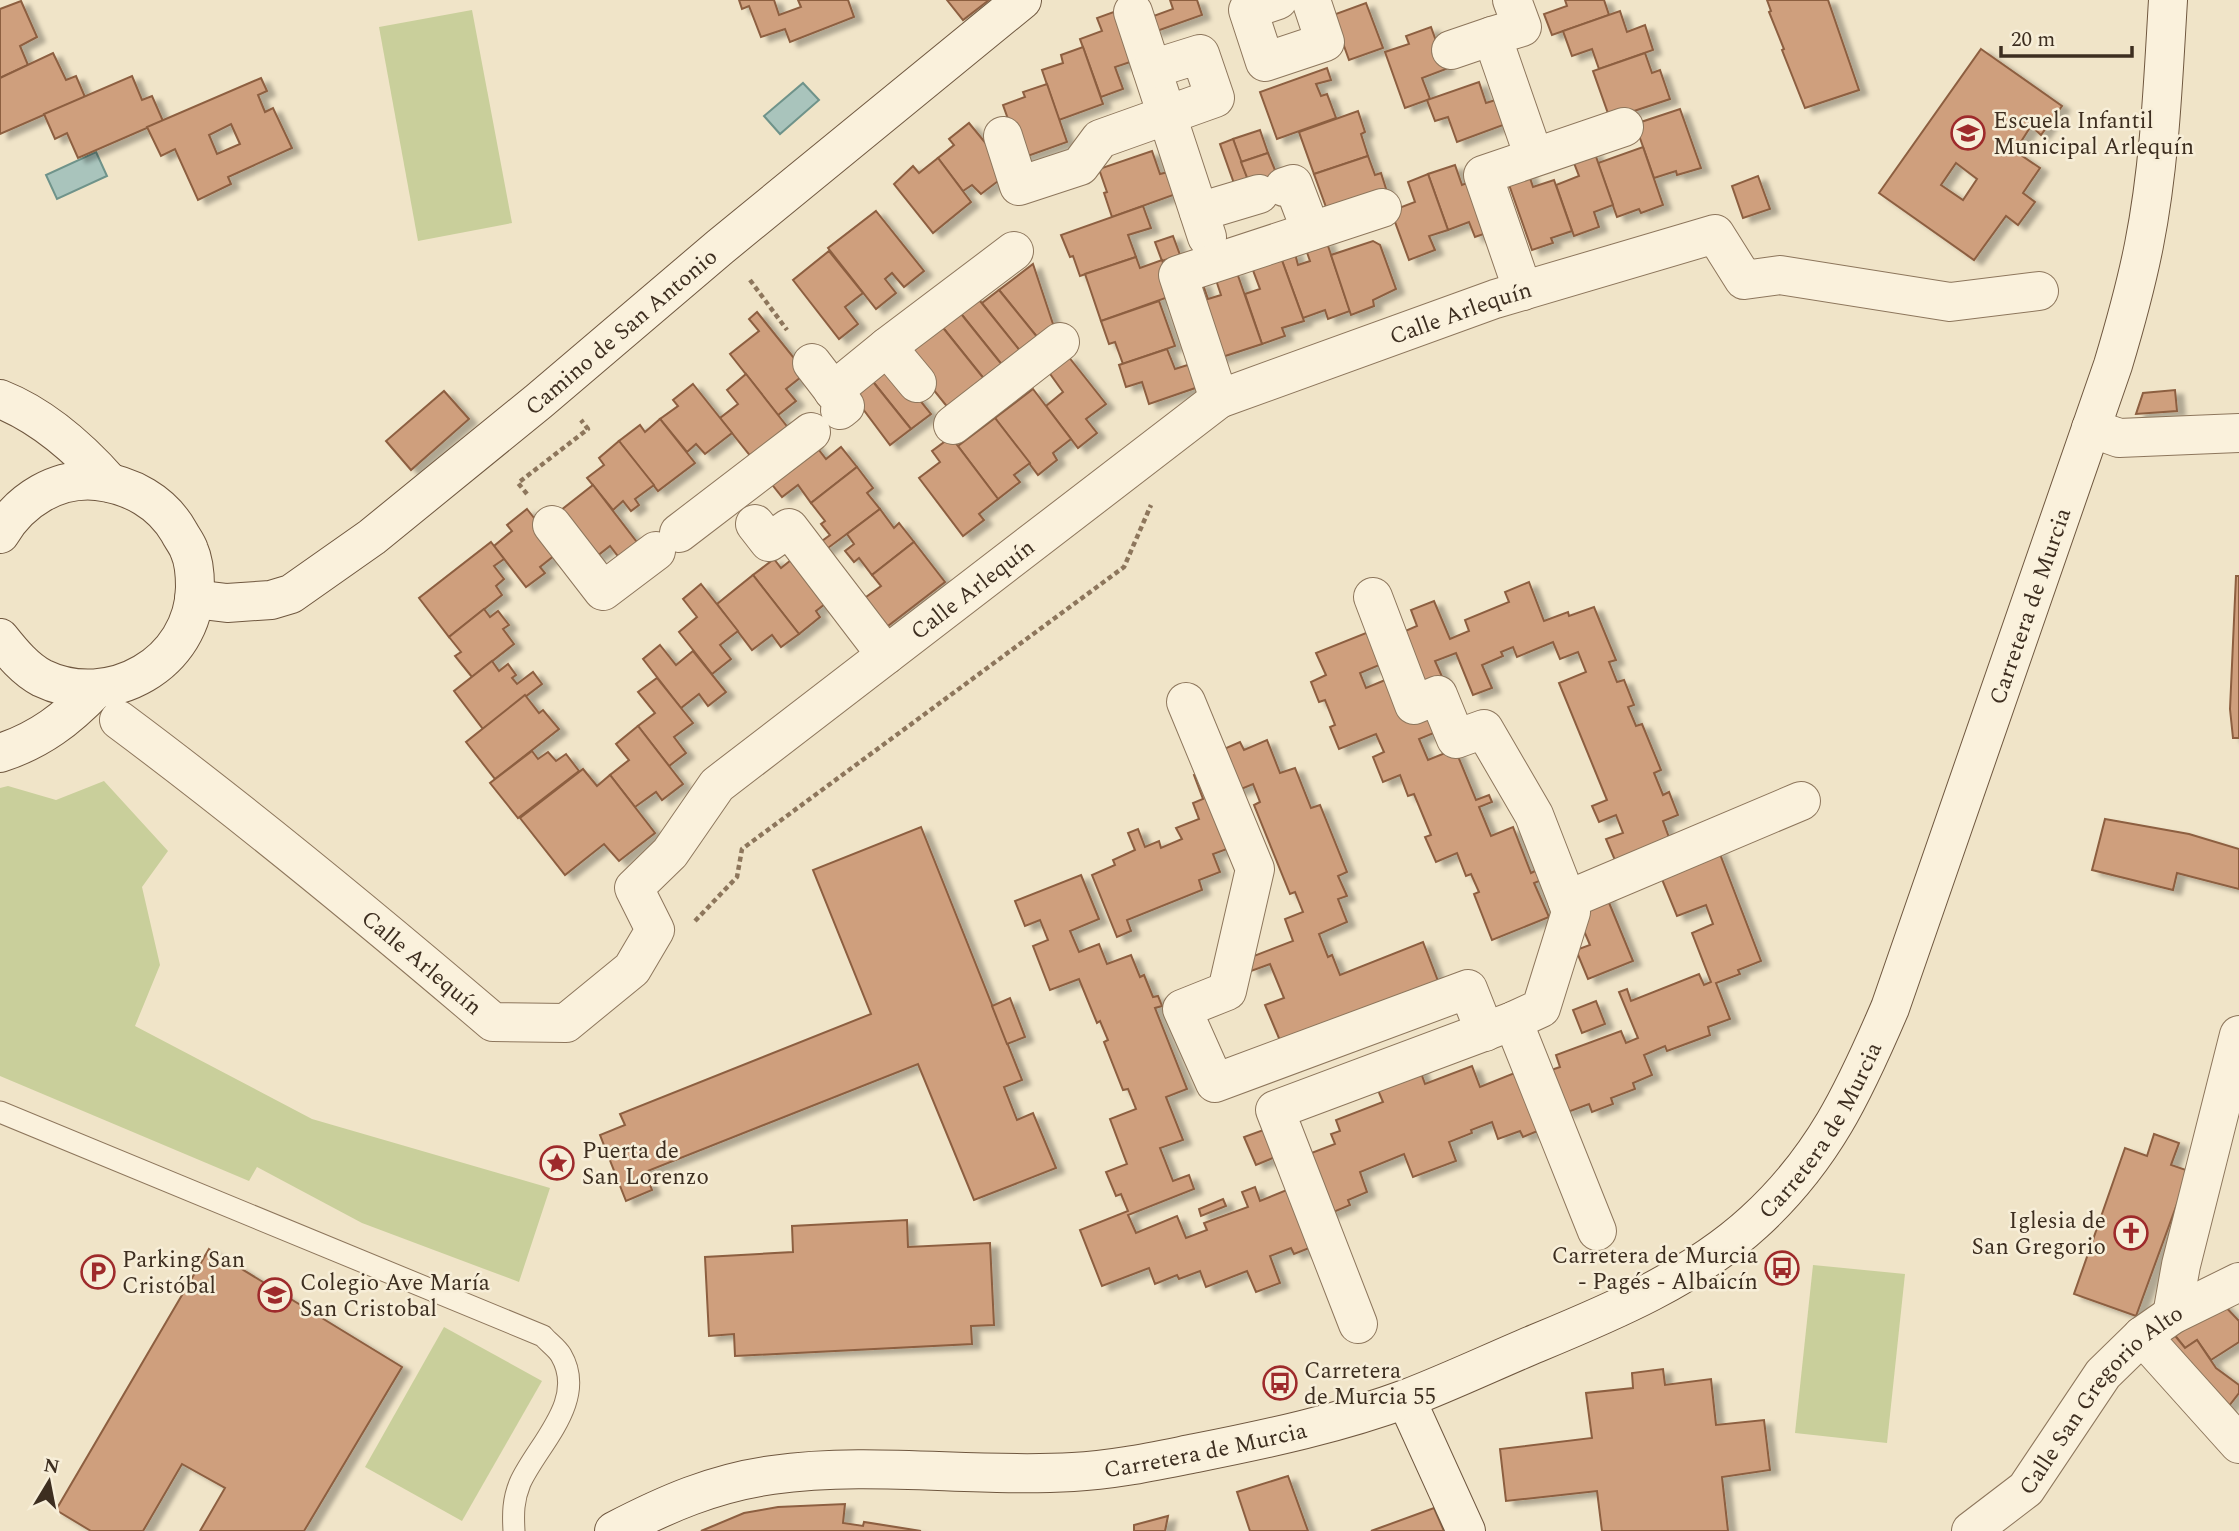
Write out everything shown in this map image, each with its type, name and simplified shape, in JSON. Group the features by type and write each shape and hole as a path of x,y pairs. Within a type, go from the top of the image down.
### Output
{"street":[{"name":"Camino de San Antonio","path":"194,599 227,603 271,600 290,594 372,537 1022,0"},
{"name":"Carretera de Murcia","path":"614,1531 666,1504 718,1486 771,1475 834,1469 1072,1472 1132,1466 1243,1444 1342,1419 1406,1399 1584,1324 1669,1282 1751,1224 1813,1159 1863,1071 1890,1008 2091,428 2132,302 2144,244 2161,125 2168,0"},
{"path":"1003,136 1019,187 1080,166 1100,139 1215,98 1230,54 1248,10 1310,2 1325,41 1265,62 1230,54 1200,54 1152,69"},
{"path":"1451,50 1502,10 1534,158"},
{"path":"1133,12 1203,224 1272,191 1293,184 1311,231"},
{"path":"1523,291 1483,175 1624,127"},
{"path":"1219,399 1178,275 1382,208"},
{"name":"Calle Arlequín","path":"119,720 372,918 492,1023 566,1023 632,969 655,930 634,888 670,853 717,785 1219,399 1523,291 1715,234 1744,280 1780,275 1950,302 2039,291"},
{"path":"552,525 603,591 668,542 822,400 1014,251"},
{"path":"953,425 1060,342"},
{"path":"887,347 917,383"},
{"path":"0,399 39,419 85,454 110,482"},
{"path":"2091,428 2119,438 2239,433"},
{"path":"0,534 9,519 30,499 50,488 72,482 110,482 144,495 173,521 190,551 195,574 194,599 189,621 178,642 161,662 140,677 119,686 96,689 63,686 41,677 23,664 0,639"},
{"path":"755,524 769,542 789,527 886,655"},
{"path":"1358,1324 1275,1110 1499,1027 1541,1008 1571,912 1534,815 1484,729 1456,739 1438,695 1414,705 1373,597"},
{"path":"0,753 17,748 67,719 96,689"},
{"path":"1186,702 1255,869 1227,992 1182,1009 1215,1083 1468,989 1499,1027 1597,1231"},
{"path":"1567,900 1801,801"},
{"path":"2239,1035 2181,1265 2157,1326 2239,1444"},
{"name":"Calle San Gregorio Alto","path":"1970,1531 2026,1489 2103,1374 2157,1326 2239,1282"},
{"path":"1406,1399 1466,1531"},
{"path":"2015,1531 2026,1489"}],"lane":[{"path":"0,1112 542,1336 562,1356 569,1380 566,1403 520,1483 512,1507 514,1531"}],"path":[{"path":"750,280 822,400"},
{"path":"552,525 519,483 588,429 581,419"},
{"path":"655,930 677,940 737,877 742,849 1124,567 1153,500"}],"green space":[{"path":"472,10 512,223 418,241 379,27"},
{"path":"104,781 168,851 142,887 160,965 135,1026 312,1119 550,1188 519,1282 362,1223 257,1167 249,1181 0,1076 0,788 8,786 56,800"},
{"path":"1813,1265 1905,1274 1887,1443 1795,1433"},
{"path":"444,1327 542,1381 462,1521 365,1467"}],"water":[{"path":"803,83 819,100 780,134 764,116"},
{"path":"96,152 107,176 57,199 46,175"}],"building":[{"path":"739,0 774,0 779,15 801,7 798,0 848,0 854,17 790,42 785,29 761,37 749,6 742,9"},
{"path":"947,0 989,0 963,20"},
{"path":"1170,0 1197,0 1202,15 1154,32 1148,18 1173,9"},
{"path":"1565,0 1604,0 1609,15 1552,35 1544,14 1567,6"},
{"path":"1767,0 1828,0 1859,90 1805,108 1782,50 1784,49"},
{"path":"21,1 37,37 20,46 28,65 0,78 0,9"},
{"path":"1366,3 1383,48 1349,60 1333,15"},
{"path":"1122,9 1139,59 1115,67 1123,89 1101,97 1080,39 1102,31 1097,18"},
{"path":"1620,11 1627,32 1645,25 1653,50 1599,69 1592,49 1572,56 1563,31"},
{"path":"1431,27 1446,69 1422,78 1430,99 1405,108 1385,52 1409,44 1406,36"},
{"path":"1083,47 1103,104 1059,120 1042,70 1063,63 1061,55"},
{"path":"1981,49 2062,106 2041,135 2031,126 2015,151 2040,168 2023,193 2035,202 2018,225 2006,216 1974,260 1879,193","holes":["1956,163 1977,179 1963,200 1941,185"]},
{"path":"53,53 66,80 76,76 85,97 0,134 0,78"},
{"path":"1645,53 1652,73 1660,70 1670,99 1610,119 1593,71"},
{"path":"1327,68 1331,80 1316,84 1321,96 1327,94 1336,118 1277,139 1260,92"},
{"path":"132,76 142,100 152,96 163,121 78,158 67,133 55,139 44,114"},
{"path":"261,78 267,91 258,95 265,112 273,108 292,148 228,177 231,184 198,200 175,149 161,156 147,127","holes":["231,124 240,144 217,154 209,135"]},
{"path":"1479,82 1486,103 1505,97 1514,121 1457,142 1448,117 1435,121 1427,100"},
{"path":"1047,84 1067,142 1022,158 1003,105 1025,97 1023,92"},
{"path":"1680,109 1701,168 1677,175 1676,171 1654,178 1635,124"},
{"path":"1358,111 1365,132 1361,134 1368,156 1314,174 1299,132"},
{"path":"969,123 1002,163 1006,175 981,194 972,185 963,191 938,158 954,145 949,139"},
{"path":"1260,130 1268,153 1241,162 1233,139"},
{"path":"1233,139 1250,185 1236,189 1220,144"},
{"path":"1643,147 1663,205 1641,213 1639,209 1617,217 1598,163"},
{"path":"1152,151 1160,174 1168,172 1176,194 1112,217 1099,169"},
{"path":"1594,151 1613,205 1594,212 1599,227 1574,236 1556,185 1579,176 1572,158"},
{"path":"1268,153 1277,175 1250,185 1241,162"},
{"path":"1368,156 1375,175 1381,173 1389,198 1330,218 1314,174"},
{"path":"938,158 971,202 933,233 894,184 913,166 919,173"},
{"path":"1455,165 1462,185 1482,177 1501,228 1475,237 1469,222 1448,230 1428,174"},
{"path":"1528,172 1533,187 1554,180 1572,231 1551,238 1553,243 1532,250 1507,179"},
{"path":"1428,174 1448,230 1429,236 1435,250 1409,260 1391,211 1415,202 1408,182"},
{"path":"1758,176 1770,209 1743,218 1732,186"},
{"path":"1143,206 1151,228 1128,235 1136,257 1080,276 1061,235"},
{"path":"876,211 924,271 904,287 892,273 885,279 896,293 876,309 828,248"},
{"path":"1173,236 1180,255 1162,261 1155,242"},
{"path":"1326,240 1350,311 1328,319 1325,310 1303,318 1280,255 1294,250 1298,265 1310,261 1305,247"},
{"path":"1373,241 1380,245 1396,289 1373,300 1374,306 1351,315 1331,255"},
{"path":"829,251 863,293 845,307 858,324 839,339 793,280"},
{"path":"1280,255 1304,321 1282,328 1285,336 1262,344 1245,294 1260,289 1251,265"},
{"path":"1136,257 1140,268 1162,260 1174,295 1101,321 1085,274"},
{"path":"1033,264 1054,327 1038,338 999,290"},
{"path":"1236,270 1262,344 1216,359 1190,285 1202,282 1208,299 1221,295 1215,277"},
{"path":"999,290 1038,338 1021,352 982,303"},
{"path":"976,296 1021,352 1003,366 958,310"},
{"path":"1159,301 1175,346 1123,364 1115,342 1109,344 1101,321"},
{"path":"958,310 1003,366 985,380 940,324"},
{"path":"757,312 806,373 786,389 796,401 778,415 730,354 759,331 749,319"},
{"path":"940,324 985,380 949,409 904,353"},
{"path":"1167,349 1175,369 1197,362 1204,385 1149,404 1142,382 1126,387 1119,365"},
{"path":"1068,356 1106,404 1086,419 1097,433 1078,448 1046,406 1063,392 1048,371"},
{"path":"890,363 931,414 911,429 870,378"},
{"path":"746,374 793,434 756,463 720,418 738,404 727,390"},
{"path":"870,378 911,429 890,445 851,393"},
{"path":"693,384 732,433 705,454 696,444 687,452 660,419 678,406 673,400"},
{"path":"1033,389 1071,439 1053,453 1057,460 1038,475 995,418"},
{"path":"2175,390 2177,411 2136,414 2143,393"},
{"path":"444,391 469,419 411,470 386,441"},
{"path":"995,418 1030,463 1014,475 1020,482 998,499 958,446"},
{"path":"660,419 695,463 658,491 619,441 640,425 645,432"},
{"path":"951,437 998,499 979,514 984,520 963,536 919,478 940,462 932,451"},
{"path":"619,441 654,485 635,499 639,505 631,511 623,501 613,510 587,478 604,465 599,458"},
{"path":"812,441 826,459 841,447 857,467 811,503 798,485 782,497 766,477"},
{"path":"857,467 873,488 867,493 880,509 824,551 818,544 830,535 821,524 825,521 811,503"},
{"path":"593,485 643,550 624,564 610,546 592,560 556,514"},
{"path":"527,509 560,551 540,567 545,573 526,587 494,546 512,531 507,525"},
{"path":"880,509 894,528 899,523 914,542 872,575 859,558 854,562 845,551 854,544 847,534"},
{"path":"491,542 504,559 494,566 504,579 496,586 502,595 449,637 419,598"},
{"path":"914,542 945,582 884,629 862,600 881,586 872,575"},
{"path":"774,559 781,568 791,560 834,597 816,611 820,617 799,634 753,575"},
{"path":"753,575 799,634 781,647 772,635 752,650 717,604"},
{"path":"2236,576 2239,576 2239,738 2233,738 2230,709"},
{"path":"1529,582 1544,621 1568,612 1569,616 1594,607 1616,660 1609,662 1617,682 1624,680 1634,705 1628,707 1636,726 1642,724 1661,770 1654,773 1663,795 1669,792 1678,815 1663,821 1671,843 1617,865 1606,839 1623,833 1616,815 1599,822 1592,806 1607,800 1559,683 1586,672 1578,652 1560,659 1553,642 1517,657 1513,647 1501,652 1503,656 1482,665 1492,688 1473,695 1456,653 1435,661 1444,681 1420,691 1396,635 1417,626 1411,610 1434,601 1450,639 1469,631 1465,620 1509,602 1505,592"},
{"path":"701,584 738,631 720,645 731,659 712,674 679,632 697,617 683,599"},
{"path":"484,609 490,617 498,611 509,625 503,629 514,644 472,677 455,656 461,652 449,637"},
{"path":"1371,631 1384,663 1360,673 1366,688 1390,678 1441,730 1419,739 1428,760 1455,749 1476,800 1489,795 1492,802 1479,807 1491,836 1513,827 1531,873 1543,867 1547,878 1534,883 1549,917 1492,940 1474,894 1479,892 1471,874 1466,876 1457,853 1436,862 1425,837 1431,835 1414,794 1408,796 1400,775 1383,782 1373,757 1384,752 1376,734 1339,749 1330,727 1335,725 1325,700 1319,702 1311,682 1326,675 1316,653"},
{"path":"660,645 676,665 693,651 726,692 708,706 699,694 681,708 643,659"},
{"path":"492,661 499,671 508,664 516,675 512,678 517,684 533,672 542,684 483,729 454,691"},
{"path":"657,678 693,723 674,737 686,753 669,766 638,726 655,713 638,692"},
{"path":"525,695 539,713 543,710 559,729 495,779 466,742"},
{"path":"638,726 683,784 662,800 656,792 635,807 610,775 629,760 616,744"},
{"path":"1267,740 1280,773 1295,768 1311,808 1320,805 1347,872 1338,876 1347,896 1338,899 1347,922 1319,934 1328,957 1332,955 1340,975 1423,942 1438,981 1281,1043 1265,1005 1284,998 1270,964 1251,971 1246,959 1293,941 1285,919 1303,912 1295,892 1290,894 1254,805 1260,802 1253,784 1234,792 1217,752 1240,742 1244,750"},
{"path":"532,751 538,759 548,752 556,761 566,754 579,771 518,818 490,783"},
{"path":"583,769 597,786 610,775 655,833 619,861 604,844 565,875 520,818"},
{"path":"1208,769 1238,845 1213,854 1220,872 1199,880 1202,890 1127,920 1131,931 1117,937 1092,875 1115,865 1113,860 1135,850 1128,833 1138,829 1145,847 1159,841 1161,848 1182,839 1176,828 1199,819 1193,803 1203,799 1194,775"},
{"path":"2105,819 2189,834 2239,849 2239,889 2177,873 2173,890 2092,870"},
{"path":"921,827 1022,1080 1004,1087 1017,1120 1033,1113 1056,1168 974,1200 918,1064 645,1172 652,1190 626,1201 600,1135 625,1125 620,1114 871,1014 813,870"},
{"path":"1718,849 1761,961 1738,970 1740,974 1716,983 1730,1019 1708,1027 1710,1035 1667,1051 1665,1046 1644,1055 1652,1075 1633,1083 1635,1089 1611,1098 1613,1104 1592,1112 1589,1104 1565,1113 1548,1071 1560,1067 1556,1055 1621,1031 1626,1043 1638,1038 1619,992 1627,989 1631,1001 1699,974 1704,985 1711,982 1692,933 1713,924 1706,905 1677,916 1659,872"},
{"path":"1081,875 1099,919 1070,931 1079,952 1099,944 1107,964 1131,955 1140,977 1144,975 1153,997 1158,996 1162,1006 1155,1008 1187,1089 1166,1097 1183,1140 1160,1148 1173,1181 1189,1175 1194,1189 1128,1215 1136,1233 1177,1216 1186,1238 1207,1230 1204,1223 1248,1207 1242,1192 1255,1187 1260,1201 1294,1187 1317,1245 1294,1254 1291,1248 1270,1256 1280,1283 1256,1292 1247,1271 1206,1287 1200,1271 1179,1279 1177,1275 1155,1284 1149,1268 1102,1286 1080,1230 1128,1211 1121,1194 1116,1196 1106,1172 1127,1164 1110,1119 1136,1109 1128,1089 1123,1090 1104,1042 1108,1040 1100,1021 1097,1023 1079,979 1050,990 1033,946 1048,940 1040,920 1025,926 1015,901"},
{"path":"1605,893 1633,961 1588,979 1576,950 1590,945 1573,905"},
{"path":"1010,998 1025,1037 1007,1044 992,1006"},
{"path":"1596,1001 1605,1024 1582,1033 1573,1010"},
{"path":"1416,1059 1425,1084 1472,1066 1480,1087 1522,1070 1545,1128 1523,1137 1520,1131 1498,1139 1492,1122 1449,1142 1456,1161 1413,1177 1404,1154 1360,1172 1367,1192 1348,1200 1350,1205 1324,1216 1301,1157 1335,1144 1331,1134 1340,1131 1336,1120 1383,1102 1372,1076"},
{"path":"1269,1128 1280,1155 1256,1165 1244,1137"},
{"name":"Iglesia de San Gregorio","path":"2154,1134 2179,1143 2171,1165 2189,1171 2136,1316 2074,1294 2125,1148 2147,1156"},
{"path":"1223,1199 1226,1206 1201,1216 1199,1209"},
{"path":"907,1220 908,1247 990,1243 994,1325 971,1326 972,1344 735,1356 734,1334 709,1336 705,1257 793,1252 792,1226"},
{"path":"209,1249 402,1367 304,1531 200,1531 225,1488 182,1464 143,1531 91,1531 56,1510"},
{"path":"2221,1302 2239,1321 2239,1342 2211,1360 2197,1340 2185,1348 2172,1332"},
{"path":"2172,1332 2185,1348 2197,1340 2216,1368 2239,1385 2239,1393 2225,1411 2159,1340"},
{"path":"1663,1369 1665,1385 1711,1379 1716,1425 1764,1420 1770,1470 1722,1477 1728,1531 1602,1531 1597,1491 1506,1501 1500,1449 1592,1438 1586,1393 1633,1388 1632,1373"},
{"path":"1288,1476 1308,1531 1250,1531 1237,1492"},
{"path":"845,1504 843,1523 863,1526 864,1522 921,1531 701,1531 744,1513 778,1507"},
{"path":"1434,1508 1444,1531 1371,1531"},
{"path":"1168,1516 1165,1531 1134,1531 1134,1525"}],"place":[{"name":"Escuela Infantil Municipal Arlequín","path":"1968,133"},
{"name":"Puerta de San Lorenzo","path":"557,1163"},
{"name":"Iglesia de San Gregorio","path":"2131,1233"},
{"name":"Carretera de Murcia - Pagés - Albaicín","path":"1782,1268"},
{"name":"Parking San Cristóbal","path":"98,1272"},
{"name":"Colegio Ave María San Cristobal","path":"275,1295"},
{"name":"Carretera de Murcia 55","path":"1280,1383"}]}
